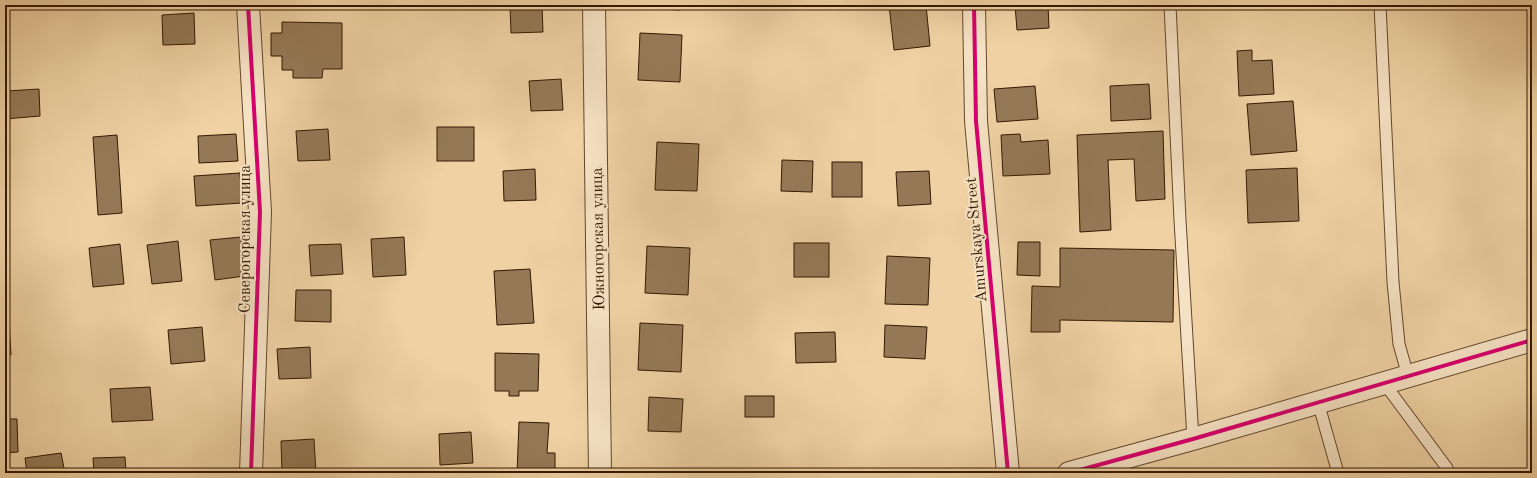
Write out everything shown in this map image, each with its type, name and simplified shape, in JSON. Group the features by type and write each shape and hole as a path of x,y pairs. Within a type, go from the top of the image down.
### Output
{"street":[{"name":"Северогорская улица","path":"248,5 260,212 251,473"},
{"name":"Южногорская улица","path":"594,5 600,473"},
{"name":"Amurskaya Street","path":"974,5 976,121 1008,473"},
{"path":"1069,473 1193,439 1532,340"}],"lane":[{"path":"1170,5 1180,220 1193,439"},
{"path":"1380,5 1392,282 1399,344 1408,376"},
{"path":"1384,383 1447,468 1447,473"},
{"path":"1318,402 1338,473"}],"building":[{"path":"5,5 34,5 34,6 5,8"},
{"path":"510,5 542,5 543,32 511,33"},
{"path":"638,5 680,5 680,10 638,8"},
{"path":"889,5 926,5 930,46 894,50"},
{"path":"1015,5 1048,5 1049,28 1017,30"},
{"path":"194,13 195,44 163,45 162,15"},
{"path":"282,22 342,23 342,69 323,69 322,78 293,78 293,70 282,70 282,56 271,56 271,33 282,33"},
{"path":"640,33 682,35 680,82 638,80"},
{"path":"1252,50 1252,61 1272,60 1274,94 1239,96 1237,51"},
{"path":"5,60 7,91 39,89 40,116 5,119"},
{"path":"561,79 563,110 531,111 529,81"},
{"path":"1149,84 1151,119 1111,121 1110,86"},
{"path":"1035,86 1038,119 997,122 994,89"},
{"path":"1293,101 1297,151 1251,155 1247,104"},
{"path":"437,127 474,127 474,161 437,161"},
{"path":"328,129 330,160 298,161 296,131"},
{"path":"1163,131 1165,199 1136,201 1134,159 1108,160 1111,230 1080,232 1077,135"},
{"path":"236,134 238,161 199,163 198,136"},
{"path":"1020,134 1021,142 1048,140 1050,174 1003,176 1001,135"},
{"path":"117,135 122,213 98,215 93,137"},
{"path":"657,142 699,144 697,191 655,190"},
{"path":"782,160 813,161 812,192 781,191"},
{"path":"832,162 862,162 862,197 832,197"},
{"path":"1297,168 1299,221 1248,223 1246,170"},
{"path":"535,169 536,200 504,201 503,171"},
{"path":"929,171 931,204 898,206 896,172"},
{"path":"240,173 242,203 196,206 194,176"},
{"path":"241,237 245,276 215,280 210,240"},
{"path":"404,237 406,275 373,277 371,239"},
{"path":"178,241 182,281 152,284 147,245"},
{"path":"1018,242 1040,242 1040,276 1017,275"},
{"path":"794,243 829,243 829,277 794,277"},
{"path":"120,244 124,284 93,287 89,248"},
{"path":"341,244 343,274 311,276 309,245"},
{"path":"647,246 690,248 688,295 645,293"},
{"path":"1060,248 1174,250 1173,322 1060,320 1060,332 1031,332 1032,286 1060,287"},
{"path":"887,256 930,258 928,305 885,304"},
{"path":"530,269 534,323 497,325 494,271"},
{"path":"296,290 331,290 331,322 295,321"},
{"path":"5,322 9,322 11,355 5,356"},
{"path":"640,323 683,325 681,372 638,370"},
{"path":"885,325 927,327 925,359 884,357"},
{"path":"202,327 205,361 171,364 168,330"},
{"path":"835,332 836,362 796,363 795,333"},
{"path":"310,347 311,378 279,379 277,349"},
{"path":"495,353 539,354 538,391 519,391 519,396 509,396 509,391 495,391"},
{"path":"150,387 153,420 112,422 110,389"},
{"path":"745,396 774,396 774,417 745,417"},
{"path":"649,397 683,399 681,432 648,431"},
{"path":"5,419 17,419 18,452 5,453"},
{"path":"519,422 549,423 547,453 555,453 555,473 517,473"},
{"path":"471,432 473,463 440,465 439,434"},
{"path":"314,439 316,473 282,473 281,441"},
{"path":"61,453 65,473 27,473 25,458"},
{"path":"125,457 126,473 94,473 93,458"}],"cycle path":[{"path":"248,5 260,212 251,473"},
{"path":"974,5 976,121 1008,473"},
{"path":"1069,473 1193,439 1532,340"}]}
